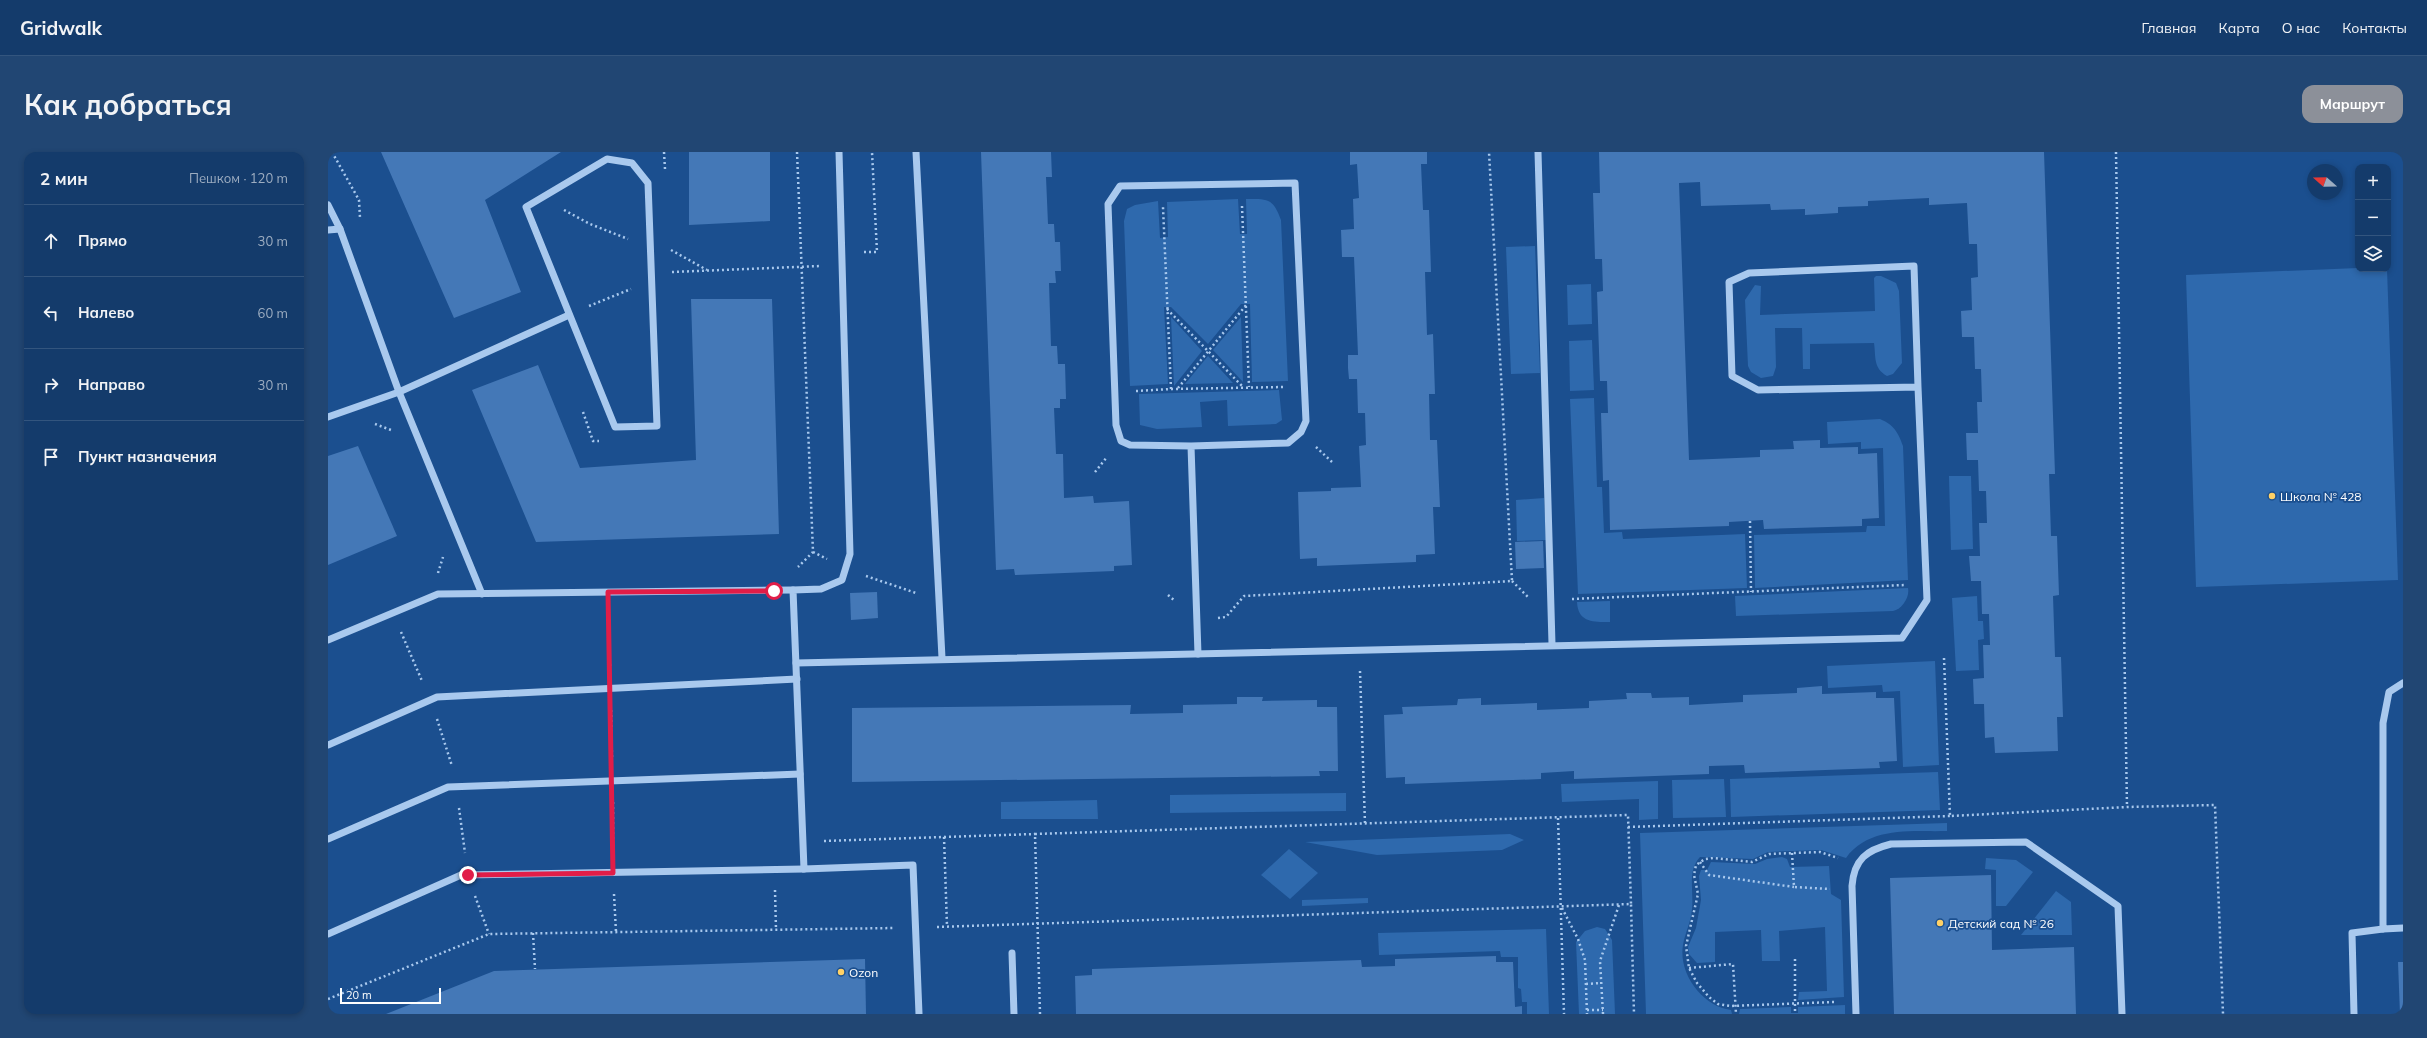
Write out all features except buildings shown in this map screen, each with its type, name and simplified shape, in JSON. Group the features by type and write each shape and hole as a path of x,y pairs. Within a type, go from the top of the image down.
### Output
{"lane":[{"path":"328,640 438,594 793,590 821,589 842,580 850,554 839,152"},
{"path":"916,152 942,658"},
{"path":"1538,152 1552,644"},
{"path":"607,159 632,163 648,183 650,248 657,426 615,427 568,315 526,207 607,159"},
{"path":"1295,183 1306,422 1301,432 1288,443 1191,446 1130,445 1121,440 1116,425 1108,204 1120,186 1162,186 1295,183"},
{"path":"328,205 340,229 399,392 482,594"},
{"path":"328,230 340,229"},
{"path":"796,663 942,658 1198,654 1552,644 1902,638 1927,600 1914,266 1749,273 1729,282 1732,376 1738,380 1758,390 1918,386"},
{"path":"328,417 399,392 568,315"},
{"path":"1191,446 1198,654"},
{"path":"793,590 804,869"},
{"path":"328,745 437,697 797,679"},
{"path":"2383,929 2383,723 2389,692 2403,683"},
{"path":"328,839 448,787 800,774"},
{"path":"1856,1014 1853,872 1861,858 1874,848 1891,844 2026,842 2118,906 2122,1014"},
{"path":"328,934 461,875 804,869 913,865 919,1014"},
{"path":"2354,1014 2352,933 2403,928"},
{"path":"1012,953 1014,1014"}],"path":[{"path":"568,315 651,281 668,272 842,264 853,251 877,252 872,152"},
{"path":"1489,152 1512,581 1529,598"},
{"path":"2116,152 2127,807"},
{"path":"1242,184 1249,387"},
{"path":"1162,186 1171,389"},
{"path":"546,195 559,206 590,224 650,248 668,248 708,270"},
{"path":"1177,389 1246,304"},
{"path":"1167,310 1244,388"},
{"path":"1136,398 1135,391 1171,389 1284,386 1284,394"},
{"path":"373,424 398,433"},
{"path":"1301,432 1332,462"},
{"path":"1095,472 1121,440"},
{"path":"1750,521 1751,592"},
{"path":"431,575 438,573 446,550"},
{"path":"813,552 846,569 939,600"},
{"path":"1244,596 1512,581"},
{"path":"1569,599 1913,585"},
{"path":"608,592 613,873 616,932"},
{"path":"393,613 430,700 449,754 456,787 468,875 489,934"},
{"path":"1359,649 1365,824"},
{"path":"1944,658 1950,816"},
{"path":"1628,827 1950,816 2127,807 2215,805 2223,1014"},
{"path":"944,837 1628,815 1634,1014"},
{"path":"1558,818 1564,1014"},
{"path":"1035,834 1040,1014"},
{"path":"1856,866 1845,860 1820,852 1769,854 1752,862 1714,858 1705,859 1696,865 1694,875 1698,894 1696,911 1686,946 1689,968 1697,983 1709,997 1718,1004 1735,1006 1856,1001"},
{"path":"1792,853 1794,887"},
{"path":"1700,862 1709,875 1794,887 1831,889 1853,898"},
{"path":"328,999 489,934 1038,924 1631,904"},
{"path":"1603,1014 1600,961 1619,905"},
{"path":"1561,907 1578,939 1585,960 1587,1014"},
{"path":"533,933 535,969"},
{"path":"1794,959 1795,1014"},
{"path":"1689,968 1733,964 1736,1014"},
{"path":"1586,984 1601,983"},
{"path":"1587,1010 1603,1010"}],"shaded area":[{"path":"1238,199 1240,234 1247,234 1246,199 1260,199 1269,201 1275,207 1281,220 1288,381 1252,382 1250,304 1241,304 1208,344 1171,307 1164,307 1168,384 1130,386 1124,221 1127,209 1135,205 1158,201 1160,238 1168,237 1167,202"},
{"path":"1535,246 1540,373 1511,374 1506,247"},
{"path":"2355,268 2355,272 2387,272 2398,580 2196,587 2186,275"},
{"path":"1876,276 1881,276 1896,283 1899,291 1902,363 1893,374 1887,376 1877,366 1874,343 1810,344 1810,369 1803,369 1802,328 1775,328 1776,367 1773,376 1761,378 1751,372 1748,366 1745,300 1755,285 1761,286 1760,315 1875,311 1874,278"},
{"path":"1591,284 1592,324 1568,325 1567,285"},
{"path":"1171,317 1202,351 1174,386"},
{"path":"1241,317 1243,382 1213,350"},
{"path":"1592,340 1594,390 1570,391 1569,341"},
{"path":"1208,356 1233,383 1185,384"},
{"path":"1279,390 1282,420 1276,424 1228,426 1227,400 1200,402 1202,427 1157,429 1140,425 1139,394"},
{"path":"1594,398 1597,487 1602,487 1604,533 1622,532 1623,539 1745,534 1747,588 1578,594 1570,399"},
{"path":"1880,419 1889,424 1895,430 1903,446 1908,580 1755,588 1754,535 1866,532 1867,526 1885,526 1883,448 1861,449 1861,442 1828,444 1827,422"},
{"path":"1949,476 1971,476 1973,549 1951,550"},
{"path":"1544,498 1546,540 1517,541 1516,500"},
{"path":"1908,588 1907,599 1899,608 1893,611 1736,616 1735,596"},
{"path":"1977,596 1978,621 1983,621 1984,639 1978,640 1979,670 1956,671 1952,598"},
{"path":"1610,601 1610,622 1598,622 1584,618 1580,614 1577,602"},
{"path":"1935,661 1939,765 1903,767 1900,691 1883,692 1882,685 1828,688 1827,666"},
{"path":"1938,772 1940,810 1731,817 1730,779"},
{"path":"1724,779 1726,817 1673,818 1672,780"},
{"path":"1658,781 1658,819 1639,820 1639,799 1562,802 1561,784"},
{"path":"1346,793 1346,811 1170,813 1170,795"},
{"path":"1097,800 1098,819 1001,819 1001,802"},
{"path":"1947,823 1947,831 1892,833 1867,840 1846,858 1821,850 1768,852 1753,859 1700,857 1696,863 1692,875 1691,914 1683,945 1682,956 1684,967 1689,978 1702,996 1721,1008 1731,1010 1732,1014 1646,1014 1640,833"},
{"path":"1510,834 1524,840 1502,850 1377,855 1305,842"},
{"path":"1289,849 1318,873 1290,899 1261,875"},
{"path":"1782,857 1787,859 1790,867 1829,866 1831,894 1841,900 1844,997 1798,1000 1799,992 1827,991 1825,927 1779,931 1780,961 1762,961 1761,930 1715,932 1715,962 1697,963 1689,954 1688,947 1696,928 1701,900 1699,876 1701,870 1707,870 1711,862 1755,864 1767,859"},
{"path":"1986,858 2016,860 2033,872 2006,906 1996,906 1996,870 1985,869"},
{"path":"2056,891 2071,902 2072,935 2021,935"},
{"path":"1368,898 1368,903 1302,906 1302,900"},
{"path":"1597,927 1605,929 1612,940 1615,1014 1579,1014 1576,942 1585,931"},
{"path":"1546,929 1549,1014 1527,1014 1527,1002 1522,1002 1521,989 1518,988 1518,957 1501,957 1500,951 1379,955 1378,933"},
{"path":"1845,1005 1845,1014 1739,1014 1740,1009 1791,1007 1791,1013 1798,1013 1798,1007"}],"place":[{"name":"Школа № 428","path":"2272,496"},
{"name":"Детский сад № 26","path":"1940,923"},
{"name":"Ozon","path":"841,972"}],"route":[{"path":"468,875 613,873 608,592 774,591"}]}
